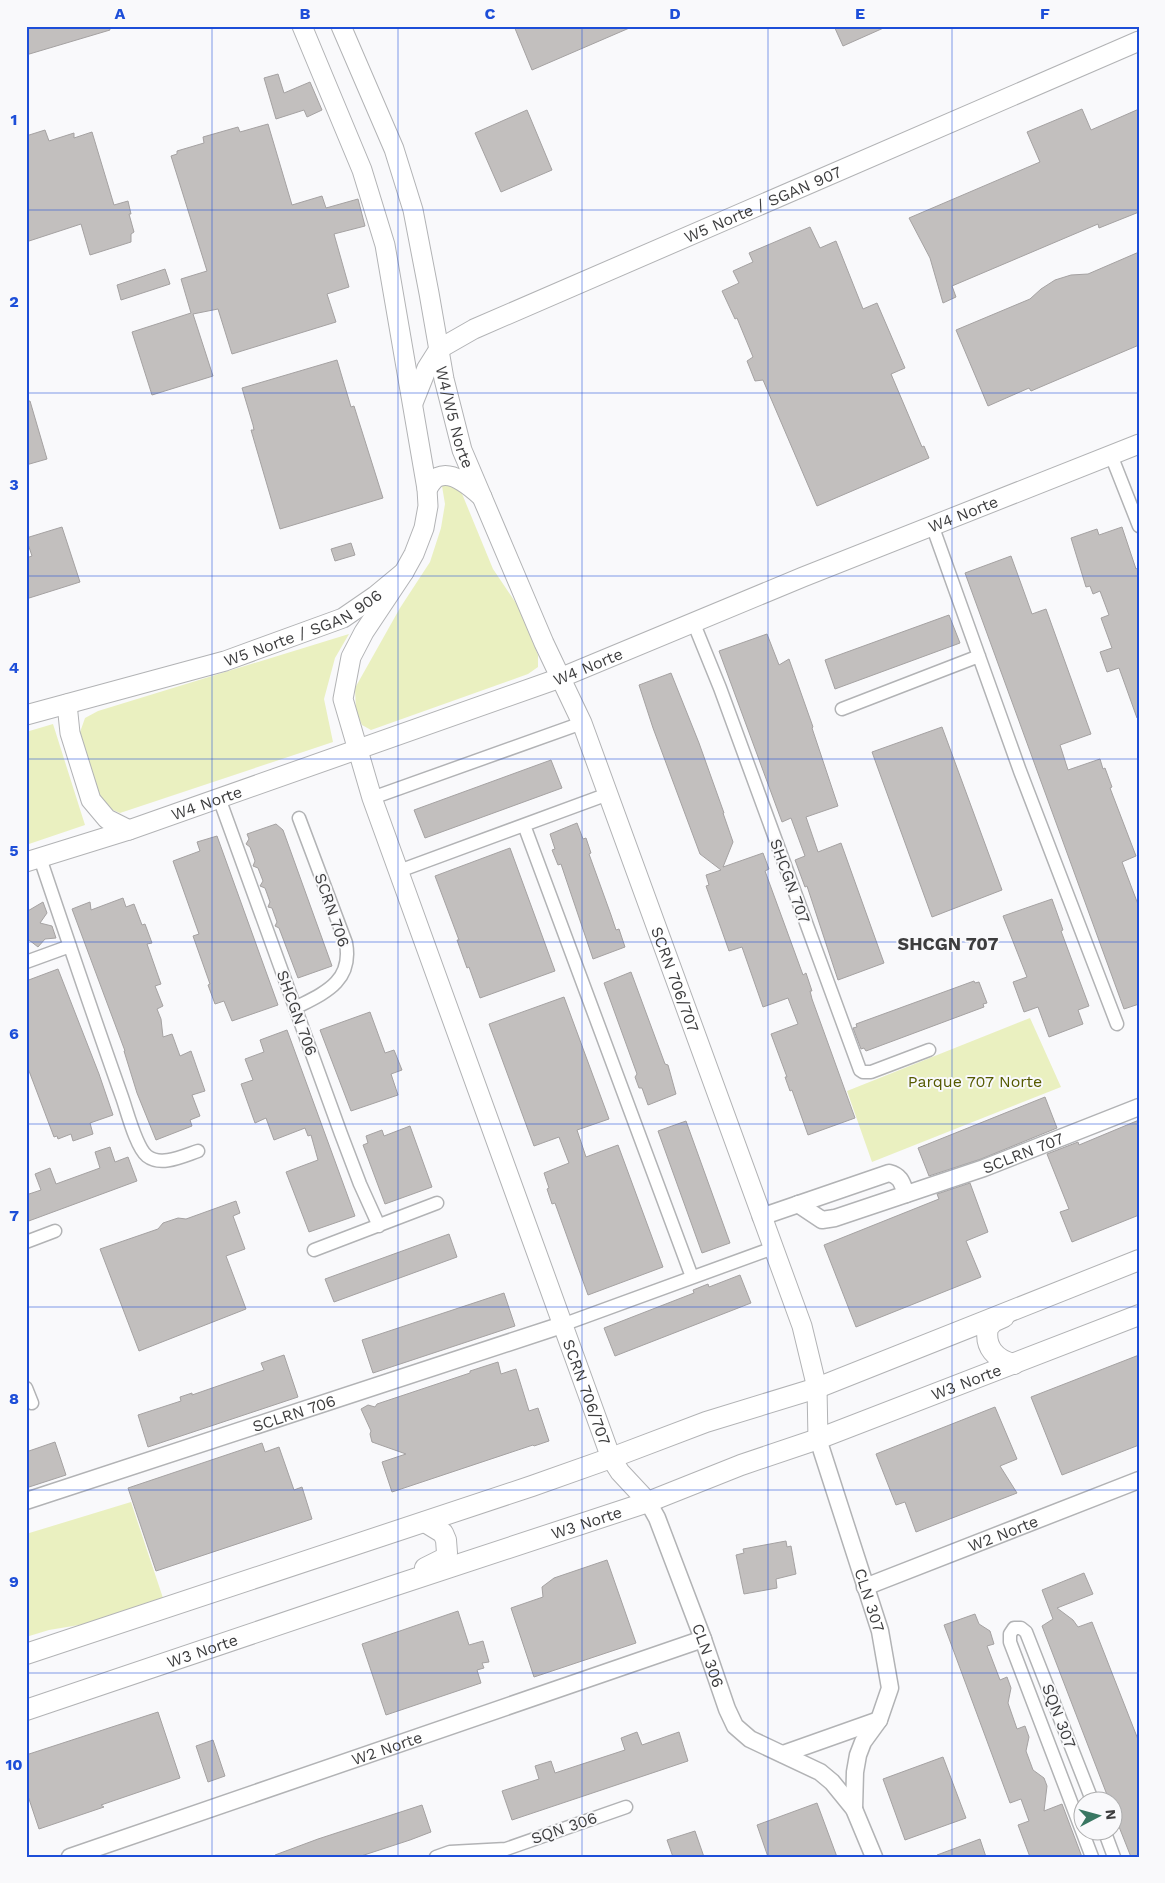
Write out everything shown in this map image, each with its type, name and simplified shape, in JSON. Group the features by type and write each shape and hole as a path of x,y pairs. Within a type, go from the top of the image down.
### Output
{"main road":[{"path":"302,26 362,170 385,245 413,404"},
{"name":"W4/W5 Norte","path":"341,26 394,149 410,201 444,379 462,450 560,678 582,723 608,794"},
{"name":"W5 Norte / SGAN 907","path":"439,349 474,329 1139,41"},
{"path":"413,404 427,368 439,349"},
{"name":"W5 Norte / SGAN 906","path":"26,715 225,661 343,618 376,596 404,572 414,554 424,528 428,506 427,489 413,404"},
{"name":"W4 Norte","path":"33,860 129,830 560,678 1023,488 1139,444"},
{"path":"427,489 434,480 445,475 467,484 483,498"},
{"name":"SCRN 706/707","path":"404,572 364,632 351,657 343,699 372,798 507,1166 562,1325 611,1458"},
{"path":"67,704 70,733 91,800 107,819 129,830"},
{"name":"SCRN 706/707","path":"608,794 802,1326 817,1388"},
{"path":"26,1654 425,1522 611,1458 706,1422 817,1388 1139,1260"},
{"path":"1014,1364 1000,1360 990,1348 987,1338 988,1328 993,1322 1034,1301"},
{"name":"W3 Norte","path":"26,1710 390,1586 648,1502 818,1439 1139,1315"},
{"name":"CLN 307","path":"817,1388 818,1439"},
{"name":"CLN 306","path":"611,1458 620,1472 648,1502"},
{"path":"390,1586 445,1558 447,1547 443,1533 425,1522"}],"street":[{"path":"1111,455 1139,526"},
{"path":"932,525 1020,771 1118,1024"},
{"name":"SHCGN 707","path":"694,624 720,688 860,1070 871,1072 929,1050"},
{"path":"842,709 979,656"},
{"path":"372,798 582,723"},
{"path":"399,871 608,794"},
{"name":"SHCGN 706","path":"219,798 357,1176 379,1226"},
{"name":"SCRN 706","path":"295,1008 328,991 345,969 348,953 346,943 299,818"},
{"path":"524,825 692,1277"},
{"path":"33,860 70,946 144,1154 152,1160 161,1161 198,1151"},
{"path":"26,962 70,946"},
{"name":"SCLRN 707","path":"798,1204 815,1217 829,1220 1009,1159 1139,1107"},
{"path":"761,1217 889,1173 896,1175 901,1180 906,1194"},
{"path":"314,1250 437,1203"},
{"path":"26,1242 55,1231"},
{"name":"SCRN 706/707","path":"562,1325 773,1248"},
{"name":"SCLRN 706","path":"26,1501 562,1325"},
{"path":"26,1388 32,1403"},
{"name":"CLN 307","path":"818,1439 880,1630 890,1688 879,1720 863,1742 858,1755 855,1772 854,1809"},
{"name":"W2 Norte","path":"865,1587 1139,1480"},
{"name":"CLN 306","path":"648,1502 704,1639 727,1709 735,1726 750,1739 820,1772 832,1782 854,1809"},
{"name":"SQN 307","path":"1072,1805 1010,1642 1010,1634 1014,1628 1021,1628 1026,1632 1088,1790"},
{"name":"W2 Norte","path":"70,1857 704,1639"},
{"path":"783,1754 879,1720"},
{"name":"SQN 306","path":"436,1857 450,1852 473,1854 506,1848 626,1807"},
{"path":"854,1809 874,1857"},
{"name":"SQN 307","path":"1086,1840 1092,1857"},
{"path":"1108,1840 1114,1857"}],"green space":[{"path":"441,480 458,484 493,569 518,606 538,655 538,667 528,674 371,730 362,725 356,711 355,688 400,608 430,562 441,528 445,504"},
{"path":"349,634 335,658 324,699 333,742 120,813 106,807 99,797 79,735 85,718 98,711"},
{"path":"53,724 85,825 26,845 26,732"},
{"name":"Parque 707 Norte","path":"1030,1018 1061,1087 872,1162 847,1091"},
{"path":"131,1502 163,1598 85,1624 49,1630 26,1637 26,1534"}],"building":[{"path":"26,26 109,26 110,30 26,55"},
{"path":"514,26 634,26 532,70"},
{"path":"834,26 888,26 843,46"},
{"path":"278,74 284,93 310,82 322,110 307,117 304,110 276,119 264,78"},
{"path":"1082,109 1091,130 1139,109 1139,212 1099,228 1098,224 952,286 956,297 943,303 930,258 909,218 1040,162 1027,132"},
{"path":"527,110 552,170 501,192 475,133"},
{"path":"268,124 292,205 322,196 326,208 358,199 365,226 334,234 349,287 327,294 336,322 232,354 218,309 193,314 213,376 152,395 132,332 191,313 181,279 207,271 171,156 177,154 177,151 204,143 203,137 238,127 240,132"},
{"path":"45,130 49,141 74,133 74,138 92,132 114,205 128,201 134,232 131,234 131,242 90,255 81,224 26,242 26,136"},
{"path":"810,227 820,248 836,241 863,309 877,303 905,368 891,374 922,447 924,446 929,458 817,506 763,380 755,381 747,361 753,357 737,318 735,319 722,291 739,283 733,271 753,262 749,253"},
{"path":"1139,252 1139,345 1031,391 1029,388 988,406 956,330 1030,299 1055,280 1071,275 1088,274"},
{"path":"165,269 170,284 121,300 117,285"},
{"path":"337,360 351,407 354,406 383,498 280,529 251,430 254,430 253,425 242,388"},
{"path":"26,401 30,401 47,459 26,465"},
{"path":"62,527 80,582 26,599 26,558 32,556 26,538"},
{"path":"1122,527 1136,569 1139,567 1139,718 1137,718 1119,668 1107,672 1100,652 1112,648 1101,618 1109,615 1100,591 1093,594 1090,586 1086,587 1071,538 1097,529 1099,535"},
{"path":"351,543 355,555 335,561 331,549"},
{"path":"1011,556 1032,614 1046,609 1091,734 1060,745 1068,770 1100,759 1103,769 1105,768 1112,787 1110,788 1136,856 1122,862 1139,907 1139,1004 1124,1009 965,573"},
{"path":"949,615 960,643 835,689 825,660"},
{"path":"767,634 779,665 789,659 838,806 806,817 818,852 841,843 884,963 838,980 807,886 805,887 795,860 805,856 791,818 782,822 719,651"},
{"path":"671,673 699,743 733,842 723,867 763,853 769,869 765,871 803,975 806,973 812,991 810,991 812,999 855,1118 808,1135 792,1090 790,1091 785,1077 787,1077 771,1034 798,1024 788,998 763,1007 742,947 729,951 706,886 709,885 706,875 721,870 700,854 639,685"},
{"path":"942,727 1002,890 932,917 872,752"},
{"path":"551,760 562,788 425,838 414,810"},
{"path":"577,823 583,839 586,838 591,853 589,854 616,930 619,929 625,947 593,959 561,864 558,865 552,850 555,849 550,834"},
{"path":"276,824 283,830 332,966 298,978 279,928 275,926 277,922 272,908 268,907 270,902 265,888 260,886 263,881 258,868 253,866 255,861 250,847 246,844 249,839 247,834"},
{"path":"217,836 278,1005 232,1021 224,1001 215,1004 193,936 199,934 173,861 200,851 197,842"},
{"path":"510,848 555,971 480,998 469,967 467,968 457,940 459,940 435,876"},
{"path":"123,898 126,907 134,904 142,925 145,924 152,943 147,944 161,984 155,986 163,1006 157,1009 161,1019 163,1037 172,1034 180,1056 191,1051 205,1091 192,1095 200,1116 190,1120 192,1126 156,1140 137,1093 125,1051 72,909 90,902 91,910"},
{"path":"1052,899 1063,930 1061,931 1089,1006 1078,1010 1083,1024 1049,1037 1038,1007 1024,1012 1013,982 1027,977 1003,916"},
{"path":"43,902 47,913 40,923 52,926 56,938 45,939 38,947 29,940 26,944 26,912"},
{"path":"58,969 113,1115 90,1123 93,1134 73,1141 71,1134 58,1139 57,1136 54,1137 26,1063 26,981"},
{"path":"631,972 665,1064 668,1065 676,1094 648,1105 642,1088 639,1088 635,1077 637,1074 604,983"},
{"path":"974,981 975,983 979,982 987,1003 983,1004 984,1007 866,1051 864,1048 861,1049 853,1028 857,1027 856,1024"},
{"path":"564,997 609,1119 577,1130 586,1157 618,1145 663,1267 588,1295 555,1203 552,1204 544,1173 569,1163 559,1137 534,1146 489,1024"},
{"path":"370,1012 385,1053 394,1050 402,1070 391,1074 398,1095 351,1111 320,1030"},
{"path":"287,1030 355,1216 309,1232 286,1172 318,1160 311,1135 308,1136 305,1128 274,1140 266,1118 255,1123 241,1084 253,1080 245,1059 264,1052 260,1040"},
{"path":"1045,1097 1057,1128 981,1159 929,1176 918,1148"},
{"path":"1139,1120 1139,1215 1072,1242 1060,1212 1069,1209 1047,1154 1078,1142 1079,1145"},
{"path":"686,1121 730,1243 702,1253 658,1131"},
{"path":"410,1126 432,1187 385,1204 363,1145 368,1143 366,1136 382,1130 384,1136"},
{"path":"110,1147 115,1162 128,1157 137,1181 26,1222 26,1195 41,1190 35,1174 50,1168 56,1184 100,1168 95,1152"},
{"path":"970,1183 988,1232 966,1241 981,1277 856,1327 824,1245 939,1199 937,1194"},
{"path":"236,1201 240,1213 233,1216 245,1249 226,1256 246,1309 139,1351 100,1249 158,1229 163,1223 178,1218 186,1219"},
{"path":"449,1234 457,1257 334,1302 325,1279"},
{"path":"740,1275 751,1303 615,1356 604,1328 694,1293 693,1290 708,1284 709,1287"},
{"path":"504,1293 515,1326 373,1373 362,1340"},
{"path":"284,1355 298,1397 148,1447 138,1415 181,1401 180,1397 192,1393 192,1395 264,1370 261,1363"},
{"path":"1139,1355 1139,1445 1062,1475 1031,1397"},
{"path":"498,1362 501,1374 516,1369 529,1411 538,1408 549,1441 392,1492 382,1462 406,1454 372,1442 371,1431 361,1409 368,1405 375,1407 377,1404"},
{"path":"995,1407 1017,1459 1000,1466 1017,1493 916,1532 905,1502 896,1505 876,1454"},
{"path":"55,1442 66,1475 26,1488 26,1452"},
{"path":"262,1443 265,1452 279,1447 294,1490 302,1487 312,1519 156,1571 128,1488"},
{"path":"786,1541 787,1547 791,1546 796,1574 776,1579 777,1588 744,1594 736,1555 744,1553 743,1549"},
{"path":"607,1560 636,1643 534,1677 511,1608 543,1597 542,1587 554,1578"},
{"path":"1084,1573 1093,1594 1057,1608 1073,1620 1078,1627 1092,1622 1139,1742 1139,1857 1131,1857 1122,1834 1122,1790 1105,1790 1042,1626 1053,1619 1042,1590"},
{"path":"458,1611 469,1645 483,1641 489,1662 482,1663 484,1668 477,1670 481,1683 386,1715 362,1644"},
{"path":"975,1614 979,1624 990,1631 994,1644 987,1646 1000,1680 1007,1677 1011,1688 1008,1703 1017,1729 1025,1726 1029,1737 1026,1751 1033,1770 1044,1778 1047,1786 1044,1811 1062,1804 1072,1830 1072,1840 1076,1840 1082,1857 1030,1857 1018,1825 1029,1821 1021,1799 1010,1803 944,1625"},
{"path":"158,1712 180,1778 39,1829 26,1790 26,1755"},
{"path":"637,1732 642,1745 679,1732 688,1761 512,1820 502,1791 539,1779 535,1766 551,1761 555,1773 625,1750 621,1738"},
{"path":"213,1740 225,1776 208,1782 196,1746"},
{"path":"943,1757 966,1818 905,1840 883,1779"},
{"path":"817,1803 837,1857 768,1857 757,1825"},
{"path":"422,1805 431,1832 410,1840 358,1857 275,1857 275,1855 318,1839"},
{"path":"695,1831 704,1857 673,1857 667,1840"},
{"path":"980,1839 986,1857 937,1857 937,1855"}],"district":[{"name":"SHCGN 707","path":"948,943"}]}
